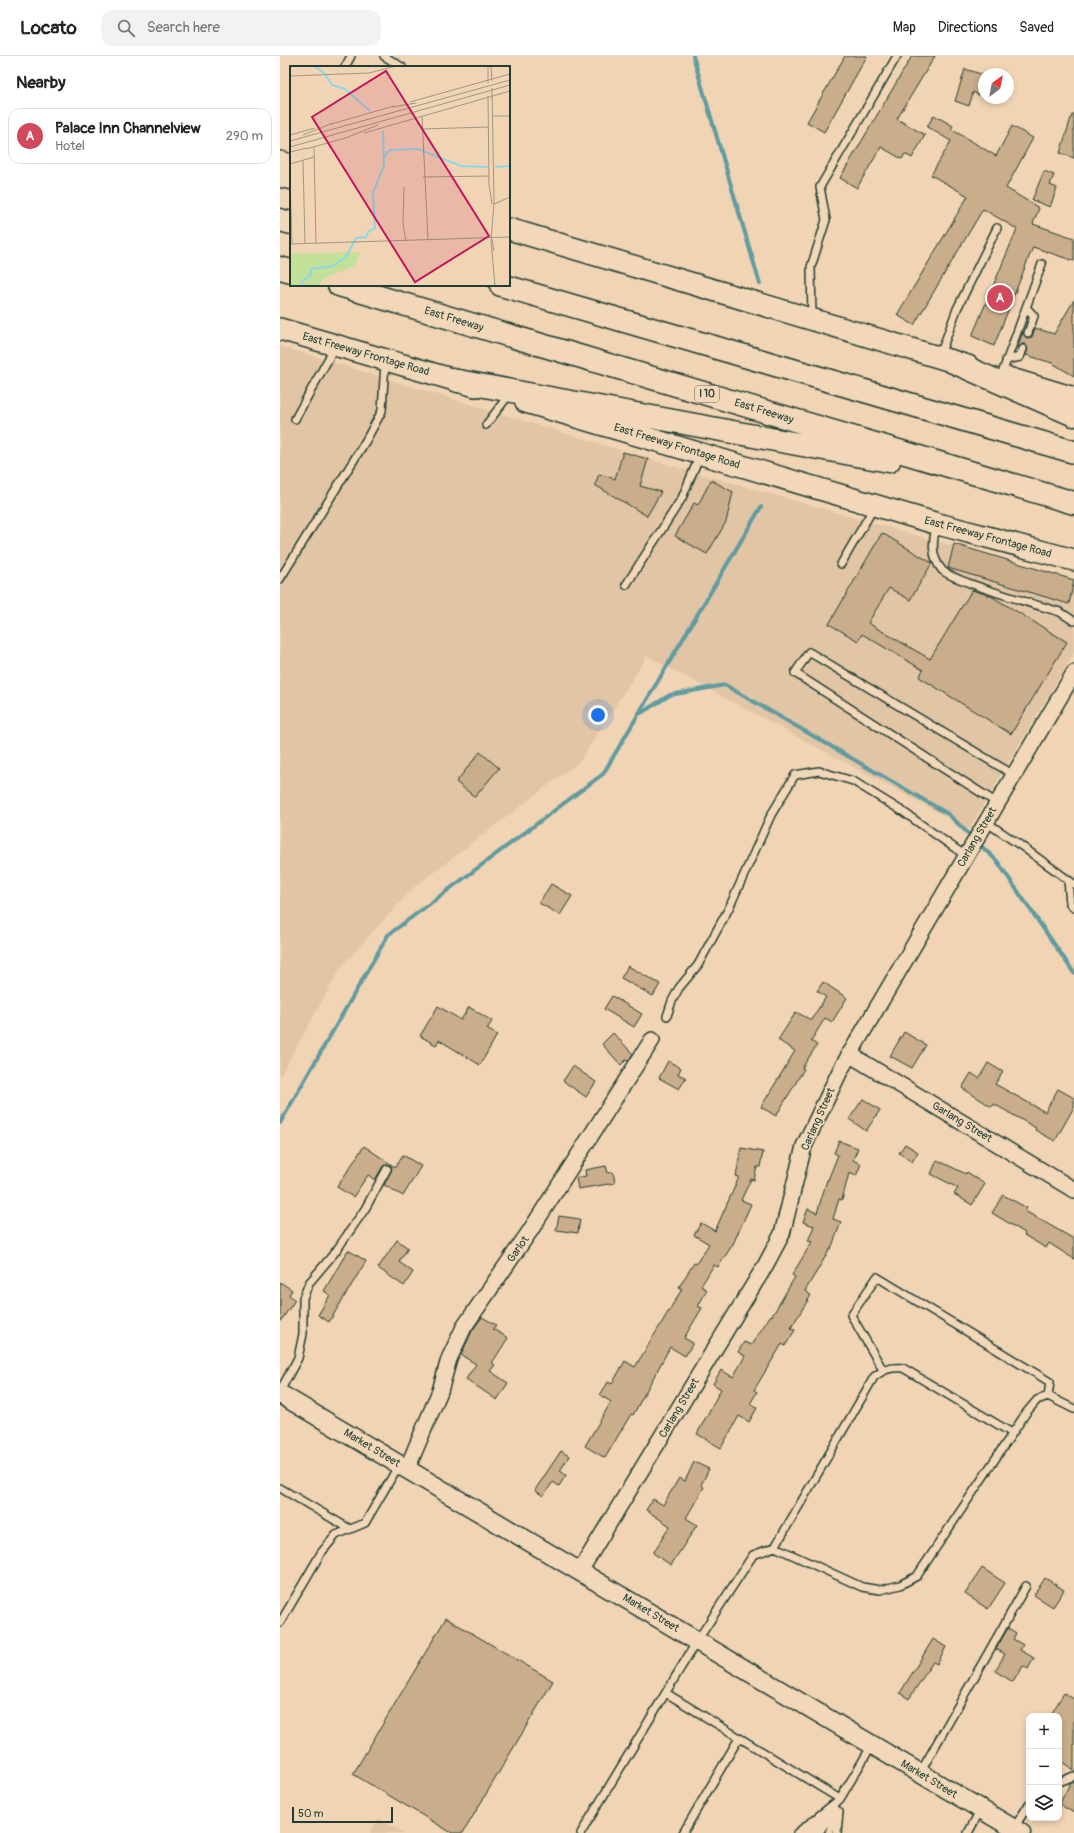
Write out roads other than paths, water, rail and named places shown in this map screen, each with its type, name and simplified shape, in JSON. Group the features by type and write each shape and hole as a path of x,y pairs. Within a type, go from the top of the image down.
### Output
{"highway":[{"path":"280,220 290,223"},
{"path":"280,268 290,271"},
{"name":"East Freeway","path":"342,286 1074,503"},
{"path":"504,286 1074,452"},
{"path":"945,359 1074,415"},
{"path":"458,381 1012,485"}],"main road":[{"path":"510,229 812,318 945,359 1004,368 1074,398"},
{"name":"East Freeway Frontage Road","path":"280,329 938,524 1074,560"}],"street":[{"name":"Carlang Street","path":"580,1571 765,1266 778,1241 791,1201 804,1146 811,1128 849,1054 1074,674"},
{"name":"Garlot","path":"403,1467 440,1391 449,1359 464,1328 530,1231 652,1040"},
{"name":"Garlang Street","path":"849,1054 1074,1190"},
{"name":"Market Street","path":"280,1393 1018,1831"}],"lane":[{"path":"346,66 352,56"},
{"path":"384,56 400,66"},
{"path":"812,318 811,268 826,220 820,187 897,56"},
{"path":"945,359 957,309 997,228"},
{"path":"1004,368 1042,264"},
{"path":"1026,307 1034,316 1028,334"},
{"path":"294,418 336,346"},
{"path":"1004,368 1020,357 1022,349"},
{"path":"280,579 382,412 385,360"},
{"path":"486,425 508,396"},
{"path":"626,585 682,498 700,453"},
{"path":"841,564 869,516 873,505"},
{"path":"938,524 934,534 933,552 942,570 960,579 1060,612 1074,621"},
{"path":"997,803 795,673 809,652 1014,775"},
{"path":"667,1016 672,1001 679,988 698,965 729,908 771,815 795,775 819,771 853,782 902,811 966,856"},
{"path":"985,822 1020,844 1071,882 1070,904 1074,908"},
{"path":"280,1393 298,1358 303,1334 303,1298 309,1283 336,1251 365,1209 387,1169"},
{"path":"883,1370 851,1316 877,1277 1050,1382 1048,1396"},
{"path":"580,1833 697,1641 753,1555 775,1547 874,1377 883,1370 894,1367 904,1368 1012,1433"},
{"path":"775,1547 862,1587 880,1590 900,1585 917,1576 1012,1433 1037,1400 1048,1396 1074,1409"},
{"path":"280,1624 321,1553 336,1535 365,1523 383,1494 403,1467"},
{"path":"280,1488 350,1529"},
{"path":"920,1773 1026,1586"},
{"path":"666,1693 840,1799"},
{"path":"682,1833 739,1738"},
{"path":"819,1833 872,1745"},
{"path":"1062,1781 1074,1776"},
{"path":"797,1833 840,1799"},
{"path":"805,1833 840,1799"},
{"path":"813,1833 840,1799"},
{"path":"824,1833 840,1799"},
{"path":"829,1833 840,1799"},
{"path":"834,1833 840,1799"},
{"path":"837,1833 840,1799"},
{"path":"968,1833 981,1809"},
{"path":"1018,1831 1026,1811"}],"waterway":[{"path":"693,56 760,284"},
{"path":"280,1123 388,935 603,774 761,507"},
{"path":"641,713 670,695 725,685 948,814 973,838"},
{"path":"978,843 997,861 1074,973"}],"place":[{"name":"Palace Inn Channelview","path":"1000,298"}]}
